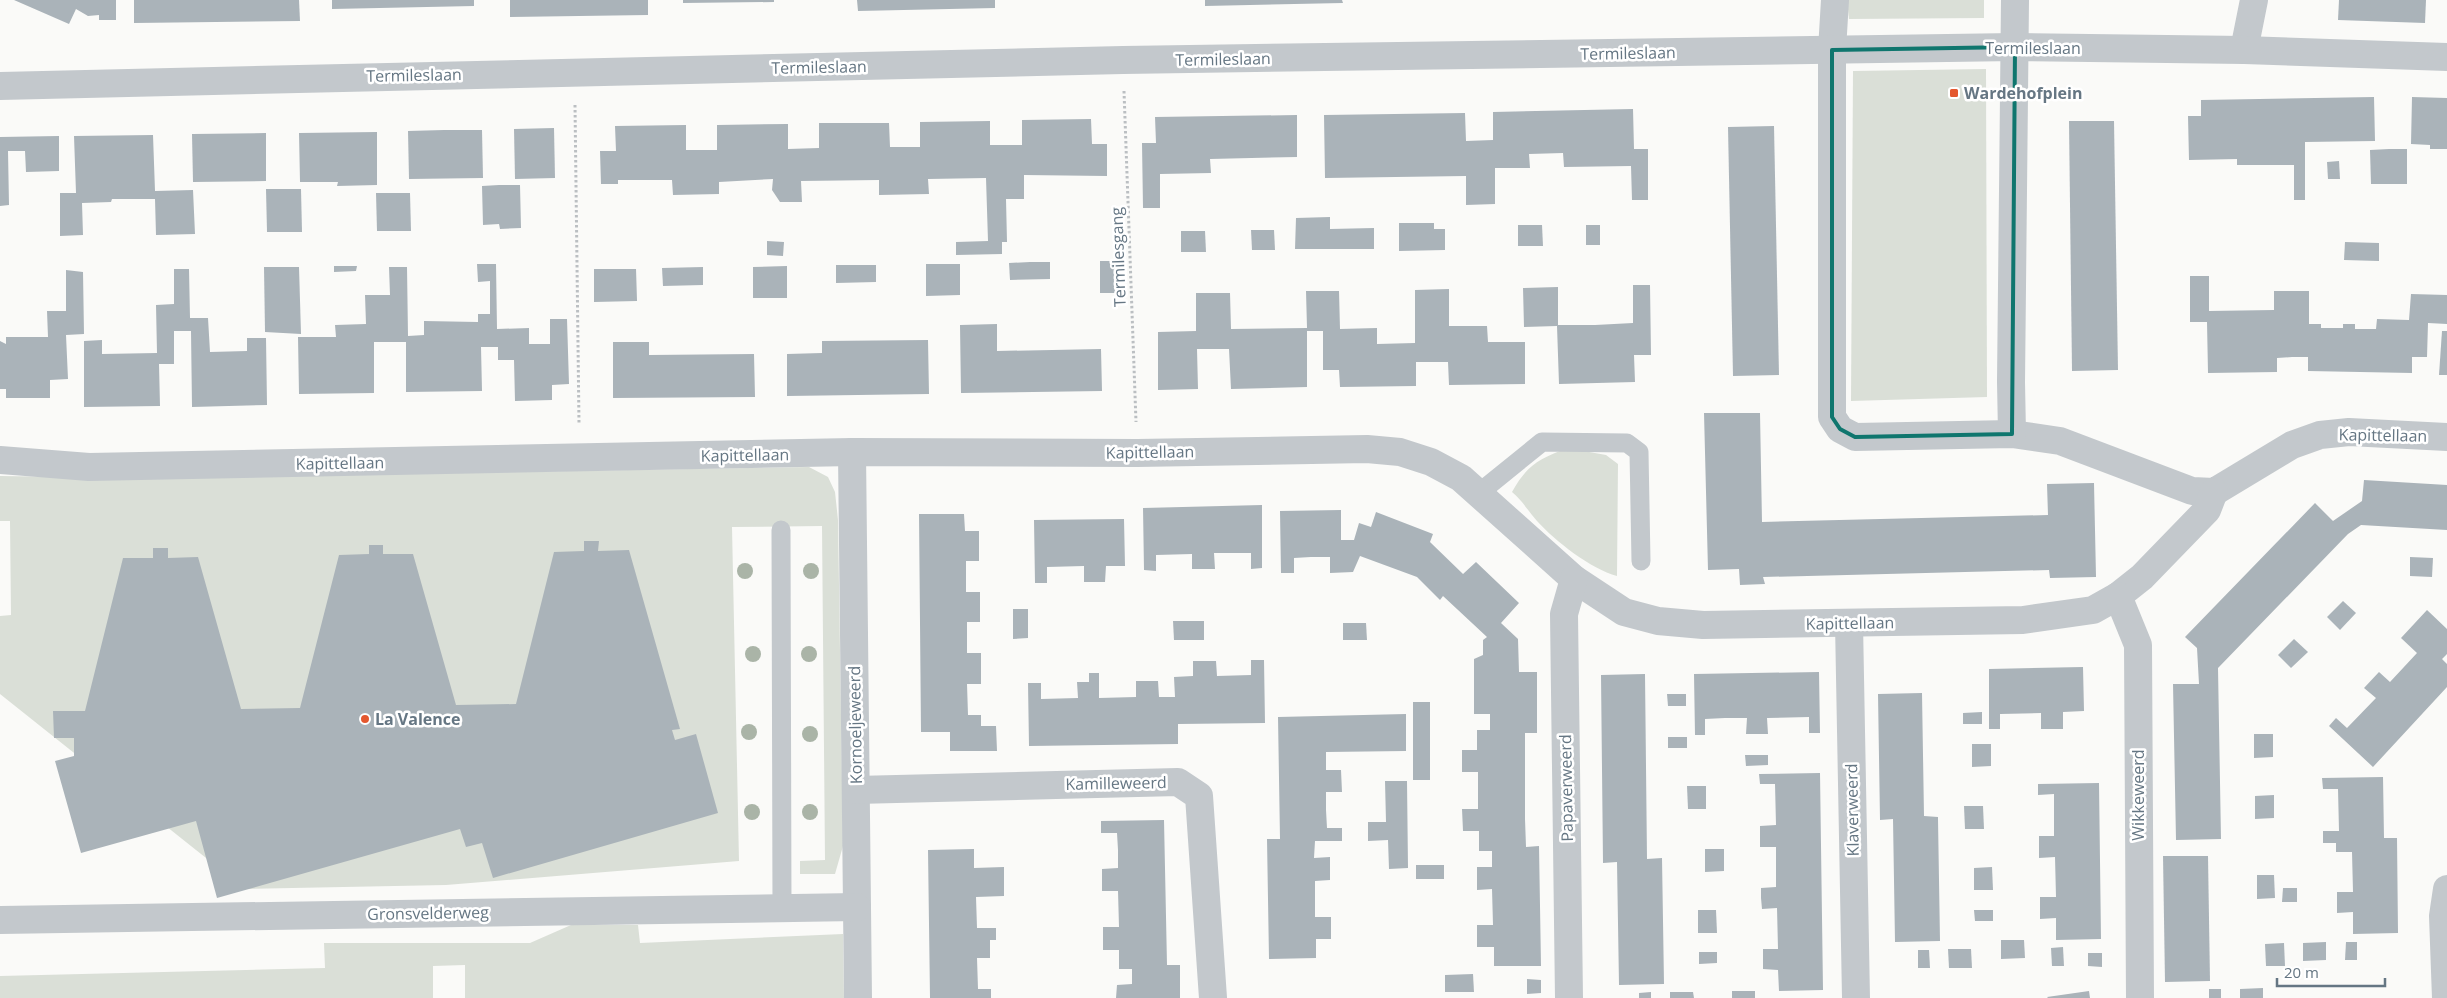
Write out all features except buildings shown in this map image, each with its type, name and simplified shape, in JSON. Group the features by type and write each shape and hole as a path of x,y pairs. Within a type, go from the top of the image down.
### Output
{"street":[{"path":"1835,0 1832,50 1832,417 1840,429 1855,437 2012,434 2060,441 2173,484 2192,490 2214,492"},
{"path":"2012,434 2010,382 2015,0"},
{"path":"2244,50 2254,0"},
{"name":"Termileslaan","path":"0,86 1123,60 2015,47 2244,50 2447,57"},
{"name":"Kapittellaan","path":"0,460 89,467 579,459 852,452 1137,453 1367,449 1400,452 1431,462 1461,478 1479,492 1574,579 1624,612 1658,621 1703,625 2047,618 2093,610 2118,596 2142,577 2207,510 2214,492 2292,445 2320,435 2349,432 2447,436"},
{"name":"Kornoeljeweerd","path":"852,452 858,998"},
{"name":"Papaverweerd","path":"1569,998 1564,614 1574,579"},
{"name":"Wikkeweerd","path":"2118,596 2138,645 2140,998"},
{"name":"Klaverweerd","path":"1849,623 1856,998"},
{"name":"Kamilleweerd","path":"856,790 1178,782 1199,796 1213,998"},
{"path":"2446,988 2443,916 2447,889"},
{"name":"Gronsvelderweg","path":"0,920 857,907"}],"lane":[{"path":"1479,492 1542,442 1627,443 1639,452 1641,561"},
{"path":"781,530 782,908"}],"path":[{"name":"Termilesgang","path":"1123,60 1137,453"},
{"path":"574,72 579,459"}],"highlighted area":[{"path":"2015,47 2012,434 1855,437 1840,429 1832,417 1832,50"}],"shaded area":[{"path":"1847,0 1984,0 1984,18 1849,19"},
{"path":"1986,69 1987,397 1851,401 1853,71"},
{"path":"1567,448 1606,455 1618,464 1617,576 1585,561 1553,537 1512,492 1523,475 1535,464"},
{"path":"809,467 828,477 835,492 838,520 843,846 835,874 800,874 800,861 825,860 822,526 732,527 739,861 446,885 245,889 0,694 0,616 11,615 10,521 0,521 0,476 144,478"},
{"path":"571,925 638,925 640,943 843,934 844,998 465,998 465,965 433,966 433,998 0,998 0,976 325,968 324,943 530,943"}],"place":[{"name":"Wardehofplein","path":"1954,93"},
{"name":"La Valence","path":"365,719"}]}
